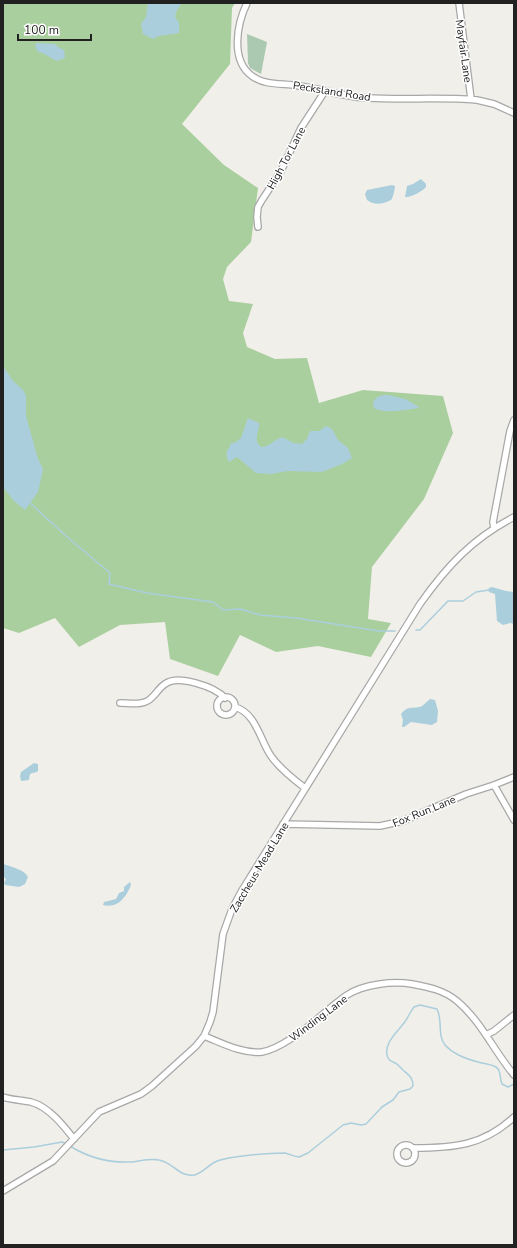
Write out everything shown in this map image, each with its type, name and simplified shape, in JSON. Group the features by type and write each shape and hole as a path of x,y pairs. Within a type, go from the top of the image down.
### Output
{"street":[{"name":"Pecksland Road","path":"247,3 241,17 238,48 241,62 248,73 264,82 288,84 366,98 470,99 486,102 514,113"},
{"name":"Mayfair Lane","path":"459,3 470,99"},
{"name":"High Tor Lane","path":"258,227 258,207 278,176 301,128 325,91"},
{"path":"494,528 510,431 514,420"},
{"name":"Zaccheus Mead Lane","path":"3,1191 47,1165 67,1148 88,1122 99,1112 141,1094 152,1086 186,1056 204,1036 213,1012 220,953 227,921 241,892 434,583 452,562 473,543 494,528 514,517"},
{"path":"120,703 145,702 151,699 166,683 172,681 203,685 217,690 225,698"},
{"path":"235,707 231,714 221,714 218,711 217,704 220,699 231,699 235,707 243,710 251,719 271,757 293,779 306,788"},
{"name":"Fox Run Lane","path":"283,824 390,825 403,821 466,794 514,777"},
{"path":"494,785 514,820"},
{"name":"Winding Lane","path":"204,1036 232,1047 263,1052 281,1046 299,1034 349,994 376,985 396,982 426,986 438,990 448,995 467,1010 514,1076"},
{"path":"486,1035 494,1031 514,1015"},
{"path":"3,1097 24,1100 41,1106 50,1112 73,1140"},
{"path":"413,1148 448,1148 461,1146 500,1128 514,1117"}],"green space":[{"path":"3,3 235,3 232,8 230,64 182,124 224,165 258,188 251,242 227,267 223,279 229,301 253,304 243,333 247,347 275,359 307,358 319,403 363,390 443,396 453,433 424,499 372,567 368,619 391,623 371,657 318,646 276,652 240,635 218,676 170,659 165,622 120,625 79,647 55,618 19,633 3,628"},
{"path":"247,34 267,42 261,74 250,68 248,63"}],"water":[{"path":"148,3 182,3 177,10 175,17 179,23 179,33 159,36 153,39 143,34 141,24 146,17"},
{"path":"37,43 55,44 64,50 65,58 57,61 38,52 35,46"},
{"path":"421,179 426,184 426,187 416,194 405,197 407,186"},
{"path":"392,185 395,187 391,200 379,204 367,200 365,194 367,190"},
{"path":"3,366 13,381 23,390 26,396 26,416 38,459 43,469 38,492 25,510 14,501 3,487"},
{"path":"388,395 405,399 419,407 396,411 384,411 374,408 373,403 377,397"},
{"path":"248,418 259,423 257,441 261,447 267,446 282,437 294,443 302,444 307,439 310,431 319,431 326,426 332,429 338,440 348,448 352,458 342,464 322,472 288,471 271,474 256,473 237,457 229,462 227,456 230,444 241,438"},
{"path":"492,587 514,592 514,624 510,623 503,625 497,621 495,594 489,592 488,590"},
{"path":"430,699 435,700 438,711 437,722 432,725 411,722 402,727 403,720 401,714 406,709 422,706"},
{"path":"34,763 38,764 38,771 31,774 29,780 21,781 21,772"},
{"path":"3,864 24,872 28,877 25,884 19,887 5,885 4,883 6,879 3,876"},
{"path":"130,882 131,885 121,901 113,905 103,905 104,902 116,899 119,893 124,891 124,887"}],"waterway":[{"path":"30,503 110,573 109,584 147,593 213,602 223,610 240,609 260,615 296,618 379,631 395,631"},
{"path":"416,630 420,630 448,601 463,601 476,592 489,590"},
{"path":"70,1146 84,1154 107,1161 131,1162 156,1159 169,1164 184,1174 189,1175 197,1174 215,1162 229,1158 259,1154 285,1153 299,1157 308,1153 343,1125 351,1123 361,1125 366,1124 382,1107 393,1100 399,1092 410,1089 413,1086 412,1079 397,1064 388,1058 387,1048 391,1039 414,1007 420,1005 437,1009 440,1018 441,1037 448,1048 464,1058 497,1067 502,1084 508,1087 514,1084"},
{"path":"3,1150 62,1142 67,1144"}]}
